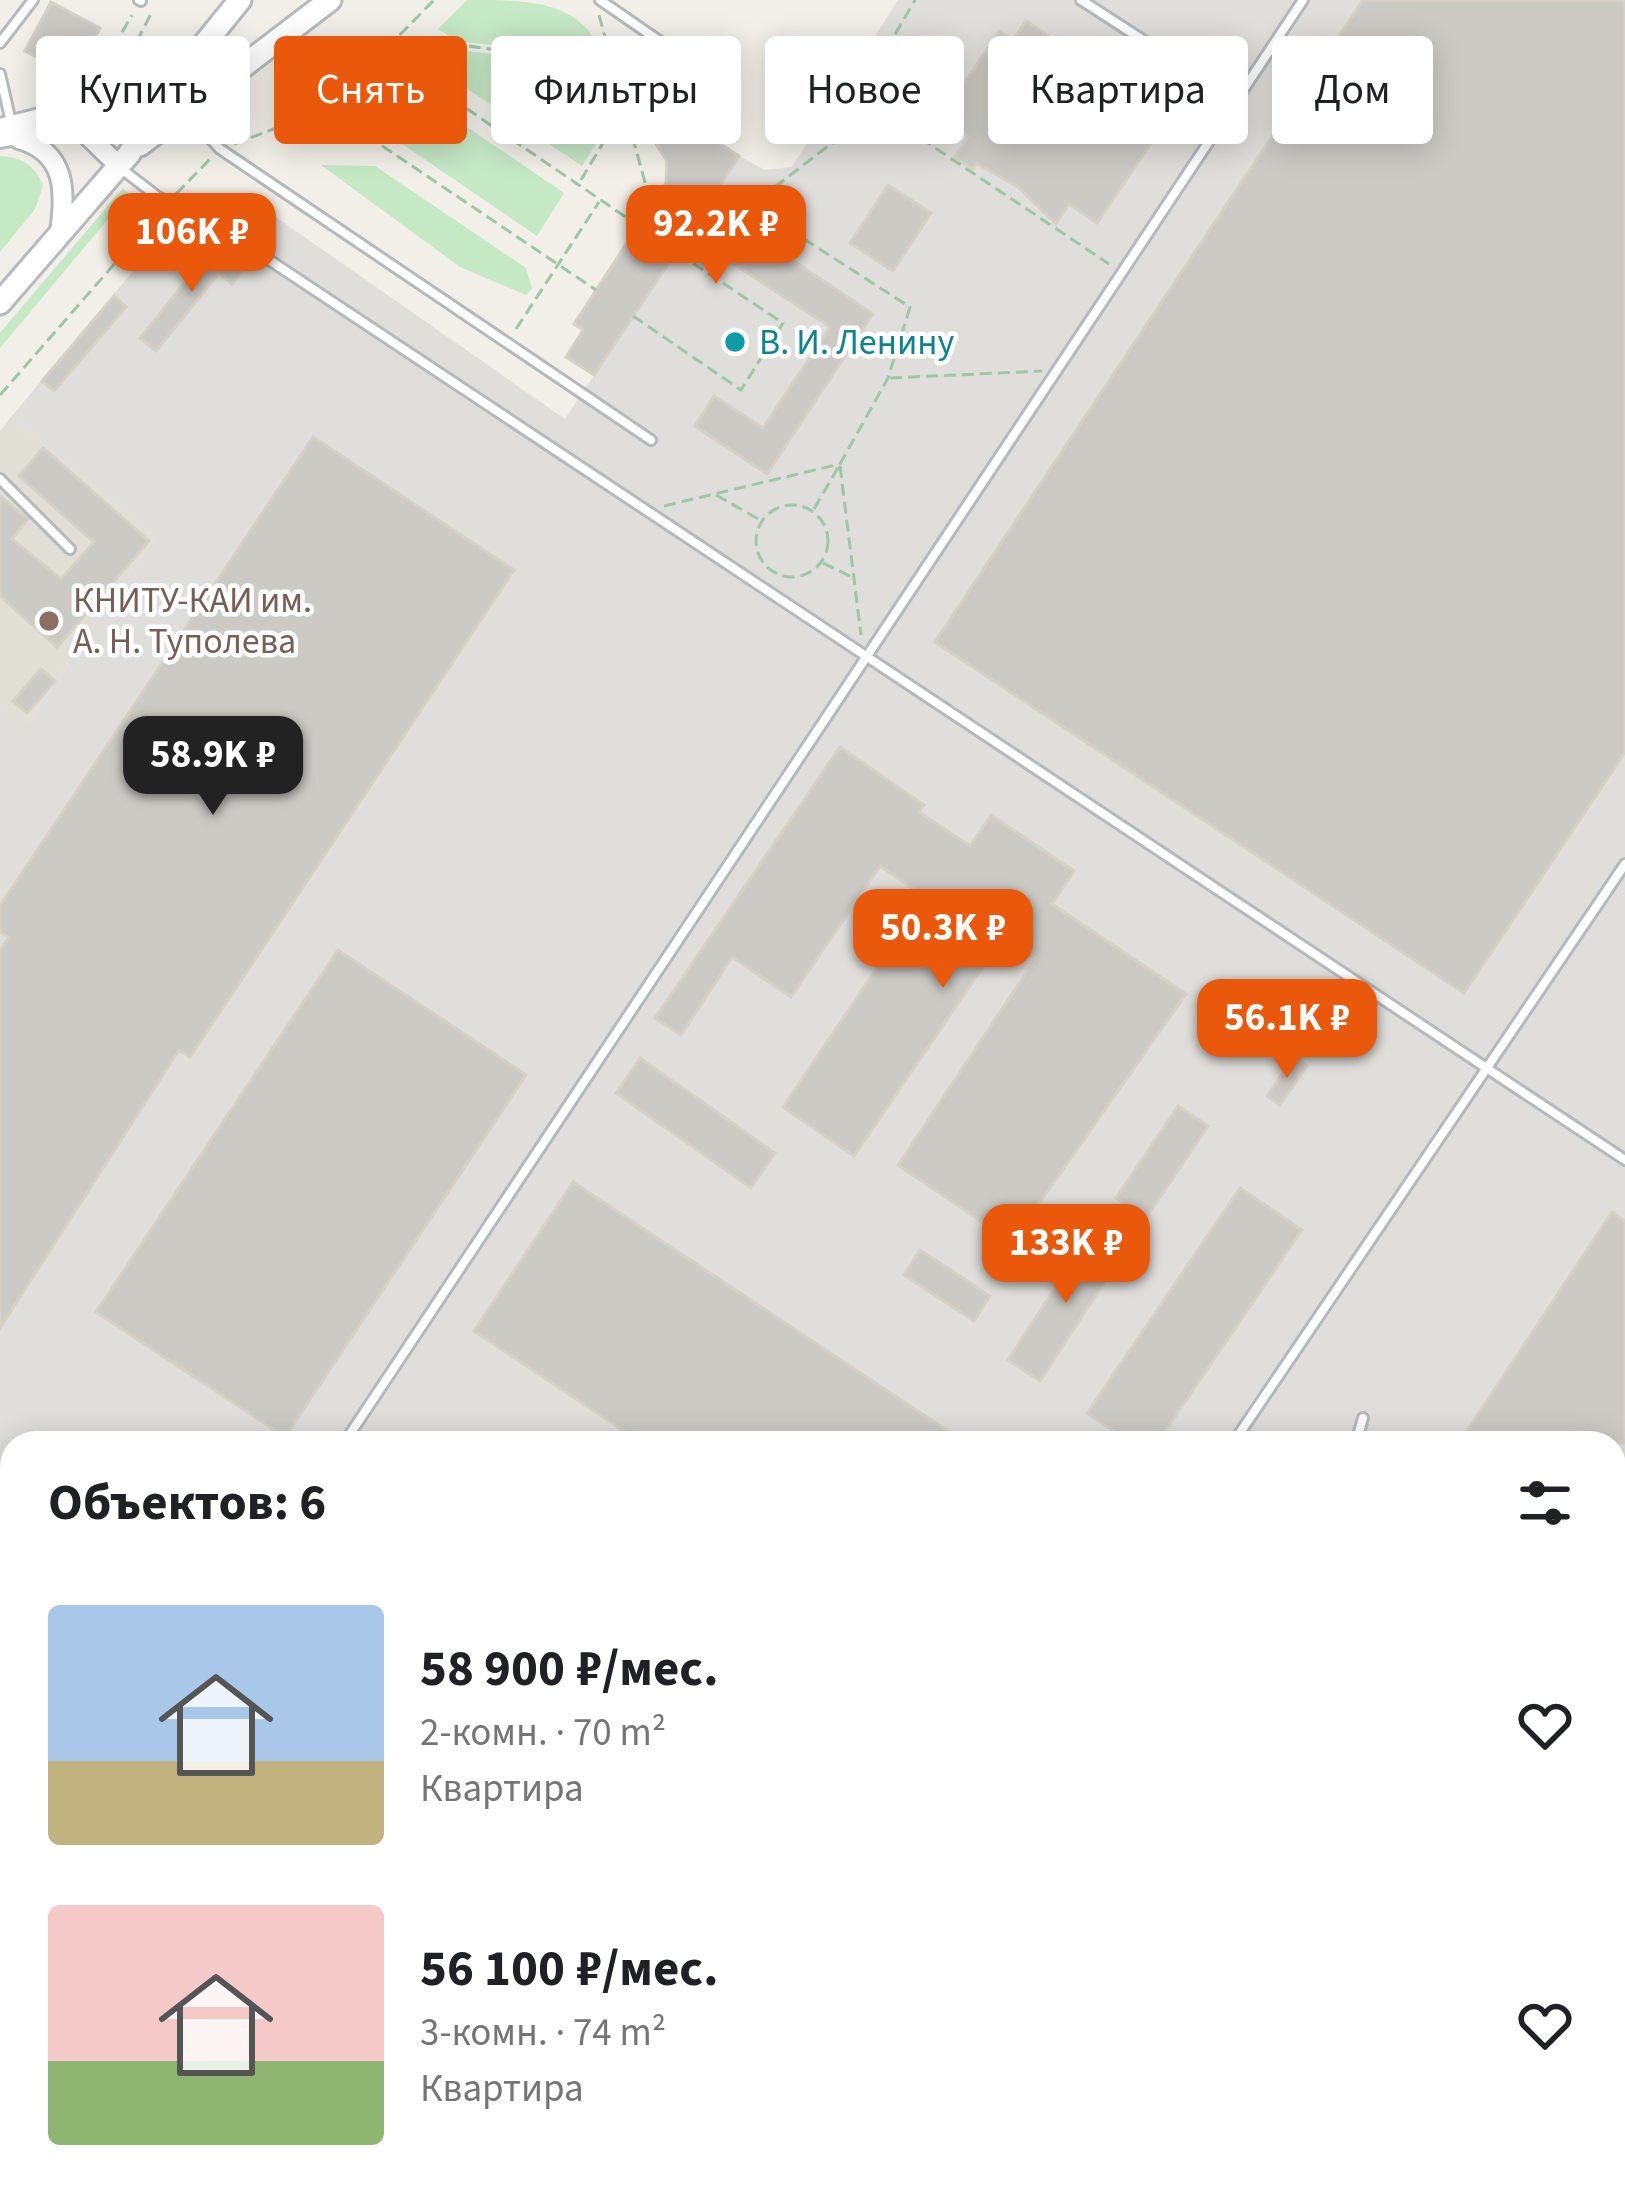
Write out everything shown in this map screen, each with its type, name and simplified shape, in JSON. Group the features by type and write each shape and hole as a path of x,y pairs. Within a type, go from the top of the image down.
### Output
{"main road":[{"path":"211,36 240,0"},
{"path":"250,60 330,0"},
{"path":"123,160 133,144"},
{"path":"0,303 123,160 142,144"}],"street":[{"path":"6,132 36,120"},
{"path":"6,132 36,129"},
{"path":"6,132 42,149 60,171 60,232"},
{"path":"103,144 123,160"}],"lane":[{"path":"0,43 33,0"},
{"path":"598,0 651,36"},
{"path":"1082,0 1137,36"},
{"path":"1248,82 1303,0"},
{"path":"0,74 6,132"},
{"path":"216,144 651,440"},
{"path":"352,1431 1207,144"},
{"path":"123,160 169,202 227,232 1625,1160"},
{"path":"0,480 70,548"},
{"path":"1240,1431 1625,864"},
{"path":"1359,1431 1363,1418"}],"path":[{"path":"140,0 94,81 125,64 152,12"},
{"path":"399,36 434,0"},
{"path":"598,0 606,36"},
{"path":"894,36 915,0"},
{"path":"467,108 639,226"},
{"path":"0,395 220,149 274,129"},
{"path":"380,144 596,290"},
{"path":"579,182 602,144"},
{"path":"633,144 649,197 671,209"},
{"path":"732,220 831,144"},
{"path":"929,144 1121,272"},
{"path":"507,343 600,200"},
{"path":"754,207 910,307 888,378 813,511"},
{"path":"633,316 741,390 783,323 676,251"},
{"path":"888,378 1056,370"},
{"path":"645,510 840,464"},
{"path":"840,464 863,657"},
{"path":"715,494 761,521"},
{"path":"791,505 813,511 827,529 823,562 800,577 773,572 756,549 761,521 791,505"},
{"path":"823,562 854,578"}],"shaded area":[{"path":"898,0 1625,0 1625,1431 0,1431 0,705 27,724 155,537 11,417 173,223 215,249 250,199 565,419 739,156 765,170 792,167 807,144 964,144 964,36 875,36"},
{"name":"КНИТУ-КАИ им. А. Н. Туполева","path":"11,417 155,537 26,725 0,705 0,431"}],"green space":[{"path":"467,0 513,1 568,14 592,36 491,36 491,45 467,42 467,36 449,36 438,29"},
{"path":"467,51 491,54 491,105 467,89"},
{"path":"467,127 564,193 537,236 402,144 467,144"},
{"path":"549,144 596,144 582,166"},
{"path":"0,156 27,164 43,186 35,209 0,252"},
{"path":"321,165 375,166 526,268 532,289 526,295 460,267"},
{"path":"123,188 129,194 0,348 0,333"}],"building":[{"path":"1363,0 1625,0 1625,752 1464,993 935,642 1272,136 1272,144 1433,144 1433,36 1339,36"},
{"path":"51,2 100,28 96,36 36,36 36,57 25,51"},
{"path":"1026,21 1049,36 1016,36"},
{"path":"988,48 988,144 1151,144 1097,223 1069,204 1056,224 1018,187 976,163 973,169 955,157 968,137 964,134 964,84"},
{"path":"656,144 721,144 739,156 708,204 873,314 767,474 695,426 714,396 763,428 830,327 688,234 594,375 566,357 583,330 574,324 666,183 667,161"},
{"path":"888,185 931,213 893,271 850,243"},
{"path":"212,249 226,260 233,252 248,264 232,284 219,273 156,351 140,338"},
{"path":"114,296 126,307 54,391 42,381"},
{"path":"313,437 514,570 190,1057 179,1050 0,1328 0,951 9,937 0,932 0,906"},
{"path":"43,448 149,541 57,647 0,596 0,496 28,519 12,539 61,579 94,542 19,476"},
{"path":"41,669 55,681 27,713 13,701"},
{"path":"840,747 924,805 919,812 970,846 991,815 1074,871 1052,904 1186,994 1012,1242 898,1165 1036,958 1004,936 854,1156 783,1107 925,897 880,866 791,997 732,957 681,1035 655,1018"},
{"path":"338,950 526,1075 289,1431 276,1431 96,1312"},
{"path":"1294,1057 1307,1066 1280,1105 1267,1096"},
{"path":"640,1058 775,1153 751,1188 616,1093"},
{"path":"1178,1106 1208,1126 1146,1218 1116,1198"},
{"path":"573,1182 948,1431 624,1431 474,1331"},
{"path":"1240,1188 1302,1230 1165,1431 1113,1431 1087,1413"},
{"path":"1612,1212 1625,1221 1625,1431 1467,1431"},
{"path":"1092,1231 1124,1252 1040,1381 1008,1360"},
{"path":"920,1250 990,1296 974,1321 904,1275"}],"place":[{"name":"В. И. Ленину","path":"735,342"},
{"name":"КНИТУ-КАИ им. А. Н. Туполева","path":"49,621"}]}
